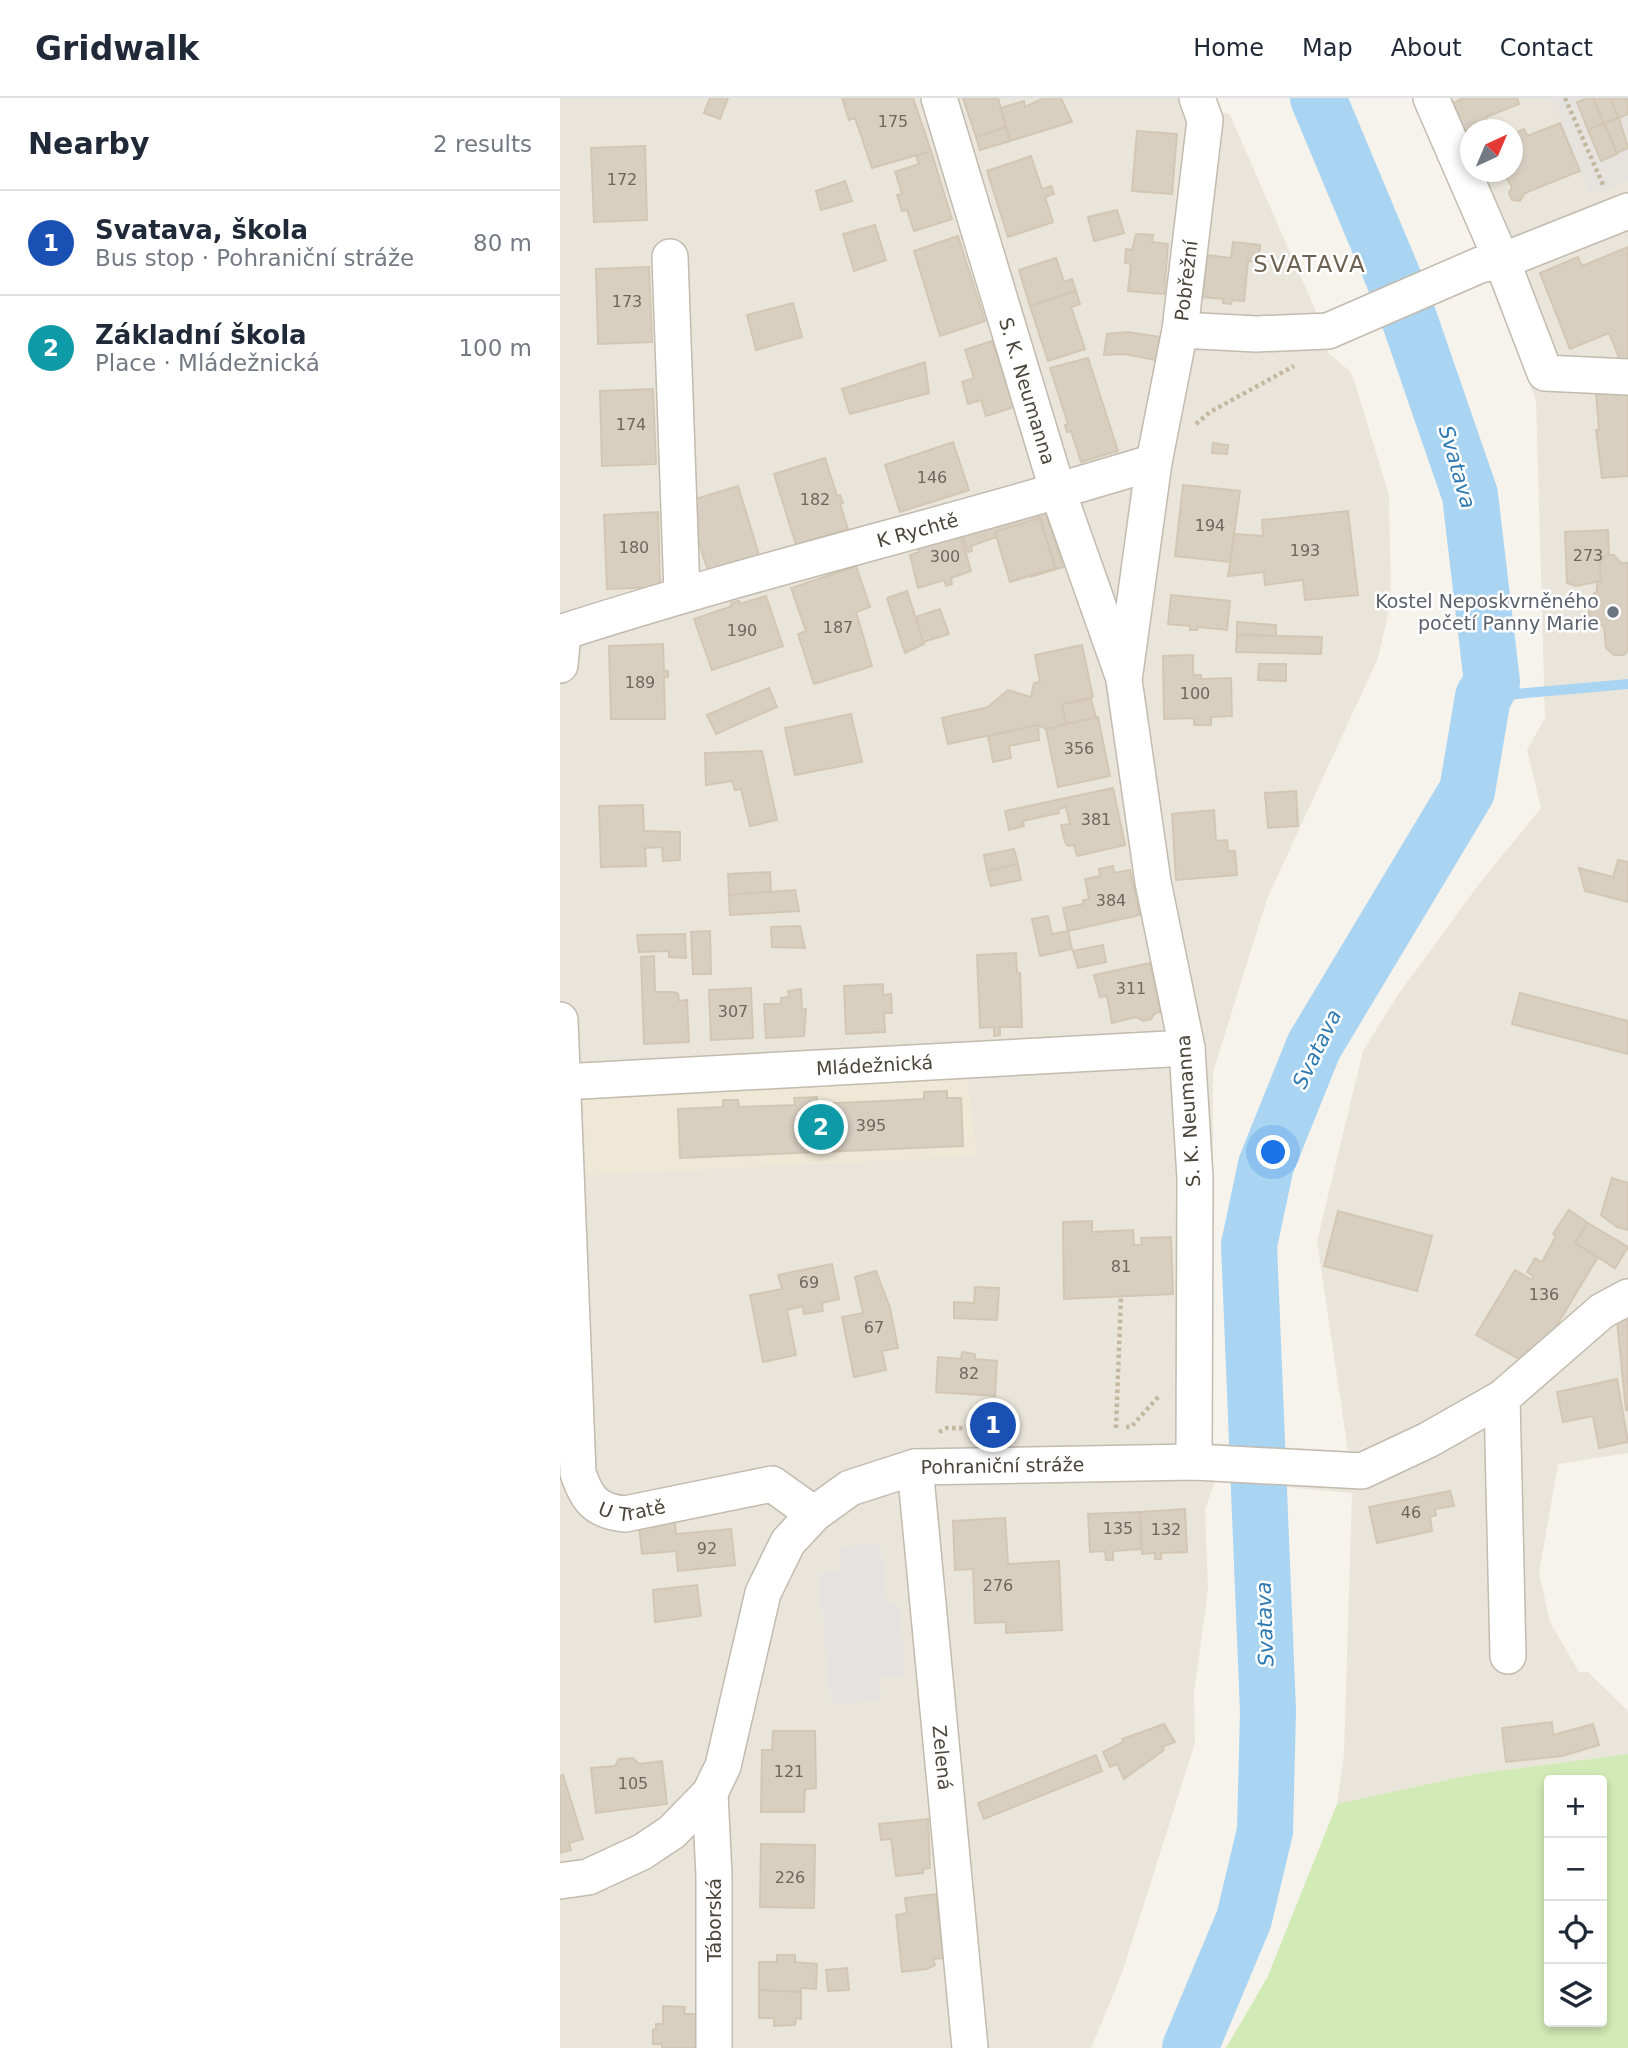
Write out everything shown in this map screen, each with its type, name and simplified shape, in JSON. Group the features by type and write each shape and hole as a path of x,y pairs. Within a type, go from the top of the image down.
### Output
{"street":[{"name":"S. K. Neumanna","path":"939,98 1058,492 1124,680 1153,882 1187,1048 1195,1178 1194,1462"},
{"name":"Pobřežní","path":"1154,462 1180,330 1205,120 1197,98"},
{"path":"1432,98 1491,263 1545,373 1628,377"},
{"path":"1180,330 1256,334 1328,331 1491,263 1622,213"},
{"path":"670,257 682,593"},
{"name":"S. K. Neumanna","path":"1124,680 1154,462"},
{"name":"K Rychtě","path":"562,648 682,593 1058,492 1154,462"},
{"name":"U Tratě","path":"560,1020 578,1473 584,1490 592,1504 608,1513 625,1514 772,1484 814,1514"},
{"name":"Mládežnická","path":"562,1082 1187,1048"},
{"name":"Pohraniční stráže","path":"560,1881 589,1877 642,1852 672,1832 710,1793 723,1766 764,1593 788,1542 814,1514 850,1488 915,1466 1194,1462 1362,1471 1428,1440 1502,1398 1602,1311 1628,1297"},
{"path":"1502,1398 1508,1656"},
{"name":"Zelená","path":"915,1466 970,2048"},
{"name":"Táborská","path":"710,1793 714,1877 714,2048"}],"path":[{"path":"1564,98 1622,213"},
{"path":"1194,426 1210,412 1289,372 1328,331"},
{"path":"1116,1428 1121,1296"},
{"path":"1108,1435 1116,1428 1131,1427 1158,1400 1161,1390"},
{"path":"936,1433 947,1428 1016,1429"}],"shaded area":[{"path":"560,98 1183,98 1230,115 1328,339 1328,353 1350,371 1354,380 1389,495 1391,601 1378,658 1267,899 1213,1072 1213,1443 1348,1451 1317,1241 1363,1051 1398,995 1479,884 1541,808 1527,750 1545,718 1536,400 1478,253 1481,182 1523,182 1523,119 1460,119 1460,122 1450,98 1628,98 1628,1453 1558,1464 1539,1573 1550,1622 1579,1672 1588,1672 1628,1711 1628,1754 1475,1774 1427,1800 1337,1804 1344,1754 1352,1493 1215,1481 1205,1510 1208,1590 1194,1693 1195,1743 1122,1973 1091,2048 560,2048"},
{"path":"1550,98 1628,98 1628,181 1591,196"},
{"path":"967,1078 977,1156 587,1175 583,1097"},
{"path":"881,1543 887,1603 899,1603 905,1675 880,1677 882,1700 831,1705 818,1573 841,1571 839,1547"}],"green space":[{"path":"1628,1754 1628,2048 1226,2048 1267,1978 1337,1804 1475,1774"}],"building":[{"path":"710,98 728,98 720,119 704,113"},
{"path":"842,98 913,98 931,151 872,168 855,118 849,120"},
{"path":"963,98 998,98 1006,127 976,137"},
{"path":"1044,98 1061,98 1072,122 1010,141 1001,108 1024,101 1025,107"},
{"path":"1464,98 1517,98 1519,104 1487,119 1460,119 1458,137 1447,106"},
{"path":"1593,98 1604,123 1588,130 1577,102"},
{"path":"1593,98 1610,98 1619,118 1604,123"},
{"path":"1610,98 1628,98 1628,114 1619,118"},
{"path":"1619,118 1628,148 1617,153 1604,123"},
{"path":"1560,123 1580,171 1525,193 1520,201 1512,200 1509,193 1512,187 1509,182 1523,182 1523,129 1527,136"},
{"path":"1604,123 1617,154 1601,161 1588,130"},
{"path":"1006,127 1010,141 980,150 976,137"},
{"path":"1137,131 1177,134 1172,194 1132,191"},
{"path":"645,146 647,220 594,222 591,148"},
{"path":"931,151 952,219 914,231 907,210 902,211 897,195 902,194 895,172 919,164 916,156"},
{"path":"1031,156 1042,189 1051,186 1054,194 1045,197 1053,222 1008,237 987,171"},
{"path":"845,181 852,201 821,210 816,191"},
{"path":"1117,210 1124,233 1094,241 1088,217"},
{"path":"875,225 886,260 854,271 843,234"},
{"path":"1136,234 1153,235 1152,242 1168,244 1164,294 1128,291 1131,264 1125,263 1126,249 1132,250"},
{"path":"958,236 985,321 940,336 914,251"},
{"path":"1233,242 1260,245 1259,262 1248,261 1244,301 1232,300 1231,304 1223,303 1223,299 1203,297 1207,255 1231,258"},
{"path":"1628,247 1628,360 1621,363 1609,333 1570,349 1540,273 1578,257 1582,266"},
{"path":"1056,258 1064,282 1072,279 1076,291 1030,306 1019,270"},
{"path":"649,267 652,342 598,344 596,269"},
{"path":"1076,291 1080,304 1071,307 1085,349 1048,361 1030,306"},
{"path":"793,303 802,337 756,350 747,315"},
{"path":"1128,332 1160,337 1156,360 1124,354 1104,355 1107,334"},
{"path":"992,341 1014,407 986,416 981,400 968,404 962,382 974,378 965,350"},
{"path":"1088,358 1118,451 1081,462 1071,431 1067,432 1065,425 1068,424 1050,368"},
{"path":"925,362 929,393 850,414 842,389"},
{"path":"653,389 656,464 602,466 600,391"},
{"path":"1628,390 1628,476 1602,478 1596,430 1599,430 1596,392"},
{"path":"953,442 969,490 900,512 885,465"},
{"path":"1213,443 1228,445 1227,454 1212,453"},
{"path":"825,458 837,496 840,495 843,503 840,504 848,529 796,545 774,474"},
{"path":"1183,485 1240,491 1230,562 1175,556"},
{"path":"738,486 760,558 709,574 686,502"},
{"path":"1044,507 1063,567 1030,577 1055,568 1040,518 995,532 996,537 971,546 972,551 968,552 962,533"},
{"path":"1348,511 1358,595 1305,600 1303,580 1265,585 1264,572 1228,576 1235,534 1263,536 1262,520"},
{"path":"658,512 660,587 607,589 604,515"},
{"path":"1040,518 1055,568 1010,582 995,532"},
{"path":"1608,530 1609,555 1600,563 1601,581 1576,586 1567,583 1565,532"},
{"path":"960,533 971,571 951,578 952,584 946,586 944,580 918,588 910,555 919,552 917,546"},
{"path":"1606,555 1614,555 1621,563 1628,563 1628,650 1624,655 1614,655 1606,648 1604,627 1589,615 1589,598 1597,591 1597,581 1601,581 1600,563"},
{"path":"856,566 870,607 856,612 872,666 814,684 798,634 806,631 791,588"},
{"path":"907,591 924,644 905,653 887,598"},
{"path":"1171,595 1230,601 1227,630 1198,627 1197,630 1190,630 1190,626 1168,624"},
{"path":"766,596 783,646 712,670 694,619 732,606 731,603 739,601 740,604"},
{"path":"940,609 949,634 923,642 916,617"},
{"path":"1237,622 1276,625 1276,636 1237,635"},
{"path":"1237,635 1322,637 1321,654 1236,652"},
{"path":"663,644 664,671 668,671 668,677 664,677 665,719 611,719 609,646"},
{"path":"1082,645 1093,697 1062,704 1066,724 1046,729 1038,725 948,744 942,718 988,707 1008,690 1031,697 1034,683 1040,682 1035,655"},
{"path":"1193,655 1193,675 1201,675 1201,679 1231,678 1232,716 1211,717 1211,725 1194,725 1194,718 1164,719 1163,656"},
{"path":"1259,664 1286,664 1286,681 1258,680"},
{"path":"769,688 777,707 716,734 707,715"},
{"path":"1091,699 1096,718 1066,724 1062,704"},
{"path":"851,714 862,762 795,775 785,728"},
{"path":"1098,717 1110,776 1058,787 1046,729"},
{"path":"1038,725 1039,740 1009,746 1011,758 993,762 988,736"},
{"path":"762,751 777,820 750,826 741,789 735,790 732,781 706,785 705,753"},
{"path":"1113,788 1125,845 1077,856 1074,845 1068,846 1065,842 1061,825 1070,824 1066,807 1058,809 1059,813 1023,821 1024,826 1009,830 1005,811"},
{"path":"1296,791 1298,826 1268,828 1265,793"},
{"path":"643,805 644,831 680,832 680,860 663,861 662,847 645,848 646,866 601,867 599,806"},
{"path":"1214,810 1216,841 1227,840 1228,851 1235,851 1237,875 1176,880 1172,814"},
{"path":"1014,849 1018,864 987,871 984,855"},
{"path":"1618,860 1628,862 1628,902 1585,891 1579,868 1613,877"},
{"path":"1018,864 1021,880 991,886 987,871"},
{"path":"1113,866 1114,873 1130,870 1140,915 1068,931 1063,908 1083,904 1083,900 1089,899 1085,879 1100,876 1099,869"},
{"path":"770,872 771,892 729,895 728,874"},
{"path":"795,890 799,911 730,915 729,895"},
{"path":"1048,916 1052,934 1068,931 1072,949 1040,956 1032,919"},
{"path":"800,926 805,948 772,947 771,927"},
{"path":"710,931 711,974 693,974 691,932"},
{"path":"685,934 686,958 669,957 669,951 639,952 637,935"},
{"path":"1103,945 1106,962 1078,968 1073,951"},
{"path":"1016,953 1017,973 1020,973 1022,1027 1000,1027 1000,1035 994,1036 994,1027 980,1028 977,955"},
{"path":"654,956 655,992 674,992 678,994 679,1001 687,1000 689,1042 644,1044 641,957"},
{"path":"1150,963 1161,1012 1143,1021 1136,1017 1112,1023 1107,996 1100,997 1094,975"},
{"path":"883,984 883,995 891,994 892,1013 884,1013 885,1032 846,1034 844,986"},
{"path":"751,988 753,1038 711,1040 709,990"},
{"path":"801,989 802,1010 806,1009 804,1036 766,1038 764,1004 781,1004 781,998 789,997 788,991"},
{"path":"1520,993 1628,1021 1628,1054 1512,1024"},
{"path":"947,1091 947,1098 961,1098 963,1146 680,1158 678,1109 723,1107 723,1100 738,1100 739,1107 795,1105 794,1098 817,1097 817,1104 924,1099 924,1092"},
{"path":"1612,1178 1628,1183 1628,1230 1617,1227 1601,1215"},
{"path":"1569,1210 1588,1223 1575,1243 1598,1257 1552,1333 1519,1359 1476,1335 1515,1270 1532,1280 1533,1276 1527,1272 1535,1258 1542,1262 1556,1236 1553,1234"},
{"path":"1338,1211 1432,1236 1417,1291 1324,1266"},
{"path":"1092,1221 1092,1232 1133,1230 1134,1245 1142,1245 1141,1238 1171,1237 1173,1294 1064,1299 1063,1222"},
{"path":"1588,1223 1628,1247 1615,1268 1575,1243"},
{"path":"832,1264 839,1299 822,1303 823,1311 804,1314 803,1306 787,1310 796,1355 763,1362 750,1295 782,1289 778,1275"},
{"path":"876,1271 890,1308 898,1348 882,1351 886,1370 854,1377 842,1317 863,1313 855,1277"},
{"path":"975,1287 999,1288 997,1320 954,1318 954,1302 974,1303"},
{"path":"1628,1319 1628,1410 1626,1410 1617,1321"},
{"path":"962,1352 975,1354 975,1359 997,1361 995,1396 936,1392 938,1357 961,1359"},
{"path":"1617,1379 1628,1442 1599,1448 1593,1416 1563,1422 1557,1392"},
{"path":"1450,1491 1454,1506 1435,1509 1436,1515 1430,1517 1432,1531 1377,1543 1369,1507"},
{"path":"1185,1509 1187,1552 1161,1553 1161,1559 1155,1559 1155,1553 1142,1554 1140,1512"},
{"path":"1140,1512 1141,1549 1113,1551 1113,1560 1106,1560 1105,1551 1090,1552 1088,1514"},
{"path":"1005,1518 1008,1564 1059,1561 1062,1630 1006,1633 1006,1622 975,1623 973,1569 955,1570 953,1521"},
{"path":"675,1522 676,1534 731,1529 735,1565 678,1571 676,1551 642,1554 639,1526"},
{"path":"697,1585 701,1616 655,1622 653,1590"},
{"path":"1552,1722 1553,1735 1593,1724 1599,1745 1562,1756 1506,1762 1502,1728"},
{"path":"1164,1724 1175,1742 1162,1747 1164,1750 1124,1779 1117,1764 1110,1767 1103,1752 1123,1742 1122,1739"},
{"path":"773,1731 815,1731 816,1788 805,1789 804,1812 761,1812 762,1750 772,1750"},
{"path":"1096,1755 1102,1771 984,1819 978,1803"},
{"path":"633,1758 639,1764 662,1761 667,1804 596,1813 591,1768 615,1766 619,1759"},
{"path":"563,1775 583,1839 569,1843 571,1850 560,1853 560,1776"},
{"path":"928,1819 930,1868 923,1869 923,1873 896,1876 891,1839 881,1840 879,1824"},
{"path":"761,1844 815,1845 814,1908 760,1907"},
{"path":"936,1894 943,1958 933,1959 935,1965 927,1969 902,1972 896,1915 907,1913 905,1898"},
{"path":"777,1955 795,1955 795,1962 817,1964 816,1989 801,1988 801,1992 759,1990 759,1962 777,1962"},
{"path":"847,1968 849,1990 828,1991 826,1970"},
{"path":"759,1990 801,1992 801,2019 796,2018 795,2025 774,2026 774,2018 759,2018"},
{"path":"663,2006 685,2007 684,2014 697,2014 696,2048 662,2048 662,2044 653,2044 656,2024 663,2024"}],"waterway":[{"name":"Svatava","path":"1190,2048 1244,1919 1265,1831 1268,1711 1249,1245 1266,1165 1314,1046 1467,791 1483,697 1492,682 1470,495 1403,301 1318,98"},
{"path":"1483,697 1628,684"}],"place":[{"name":"Kostel Neposkvrněného početí Panny Marie","path":"1613,612"},
{"name":"Základní škola","path":"821,1127"},
{"name":"Svatava, škola","path":"993,1425"}],"district":[{"name":"SVATAVA","path":"1310,264"}]}
